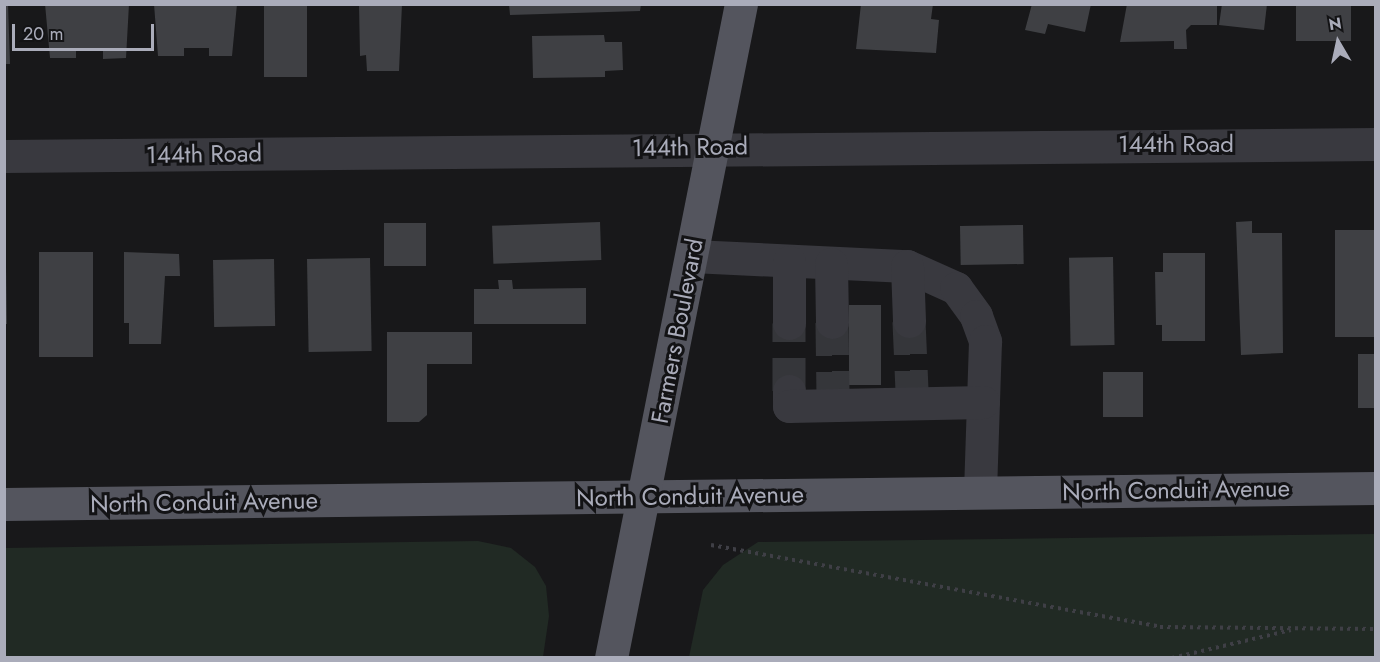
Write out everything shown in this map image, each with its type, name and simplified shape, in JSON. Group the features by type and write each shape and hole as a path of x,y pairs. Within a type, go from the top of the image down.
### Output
{"main road":[{"name":"Farmers Boulevard","path":"611,657 741,4"},
{"name":"North Conduit Avenue","path":"4,504 1376,488"}],"street":[{"name":"144th Road","path":"4,156 713,146 1376,144"},
{"path":"692,256 907,266 956,288 976,316 985,341 980,492"},
{"path":"789,262 789,323"},
{"path":"831,264 832,322"},
{"path":"907,266 909,321"},
{"path":"789,391 789,406 833,398 912,397 983,402"}],"path":[{"path":"711,545 1160,627 1376,629"},
{"path":"1172,657 1298,629"}],"shaded area":[{"path":"1375,534 1375,657 689,657 703,590 723,565 758,542"},
{"path":"478,541 511,548 535,567 546,586 549,616 543,657 5,657 5,548"}],"building":[{"path":"4,4 8,4 10,64 4,64"},
{"path":"45,4 129,4 126,58 103,59 103,50 76,50 76,58 50,58"},
{"path":"154,4 237,4 232,56 209,56 209,48 184,48 184,56 158,56"},
{"path":"264,4 307,4 307,77 264,77"},
{"path":"359,4 402,4 399,71 367,71 366,55 360,56"},
{"path":"509,4 641,4 640,11 510,15"},
{"path":"861,4 933,4 931,19 939,20 936,53 856,49"},
{"path":"1032,4 1091,4 1085,32 1048,24 1045,34 1025,30"},
{"path":"1127,4 1217,4 1217,25 1191,25 1186,30 1187,49 1174,49 1174,41 1120,42"},
{"path":"1222,4 1267,4 1264,30 1219,25"},
{"path":"1296,4 1351,4 1351,41 1296,41"},
{"path":"604,35 605,42 622,42 623,70 605,71 605,77 533,78 532,36"},
{"path":"1252,221 1252,233 1282,233 1283,353 1241,355 1236,222"},
{"path":"600,222 601,260 493,264 492,226"},
{"path":"384,223 426,223 426,266 384,266"},
{"path":"1023,225 1024,264 961,265 960,226"},
{"path":"1335,230 1376,230 1376,337 1335,337"},
{"path":"39,252 93,252 93,357 39,357"},
{"path":"124,252 179,254 180,276 165,276 161,344 129,344 129,323 124,323"},
{"path":"1163,253 1205,253 1205,341 1162,341 1162,325 1156,325 1155,272 1163,272"},
{"path":"1113,257 1115,345 1071,346 1069,258"},
{"path":"370,258 372,351 309,352 307,259"},
{"path":"274,259 275,326 214,327 213,260"},
{"path":"4,267 6,267 7,324 4,324"},
{"path":"498,280 512,280 513,289 586,288 586,324 474,324 474,289 499,289"},
{"path":"849,305 881,305 881,385 849,385"},
{"path":"387,332 472,332 472,364 427,364 427,415 419,422 387,422"},
{"path":"1358,354 1376,354 1376,408 1358,408"},
{"path":"1103,372 1143,372 1143,417 1103,417"}],"tunnel":[{"path":"909,321 912,391"},
{"path":"832,322 833,390"},
{"path":"789,323 789,391"}]}
